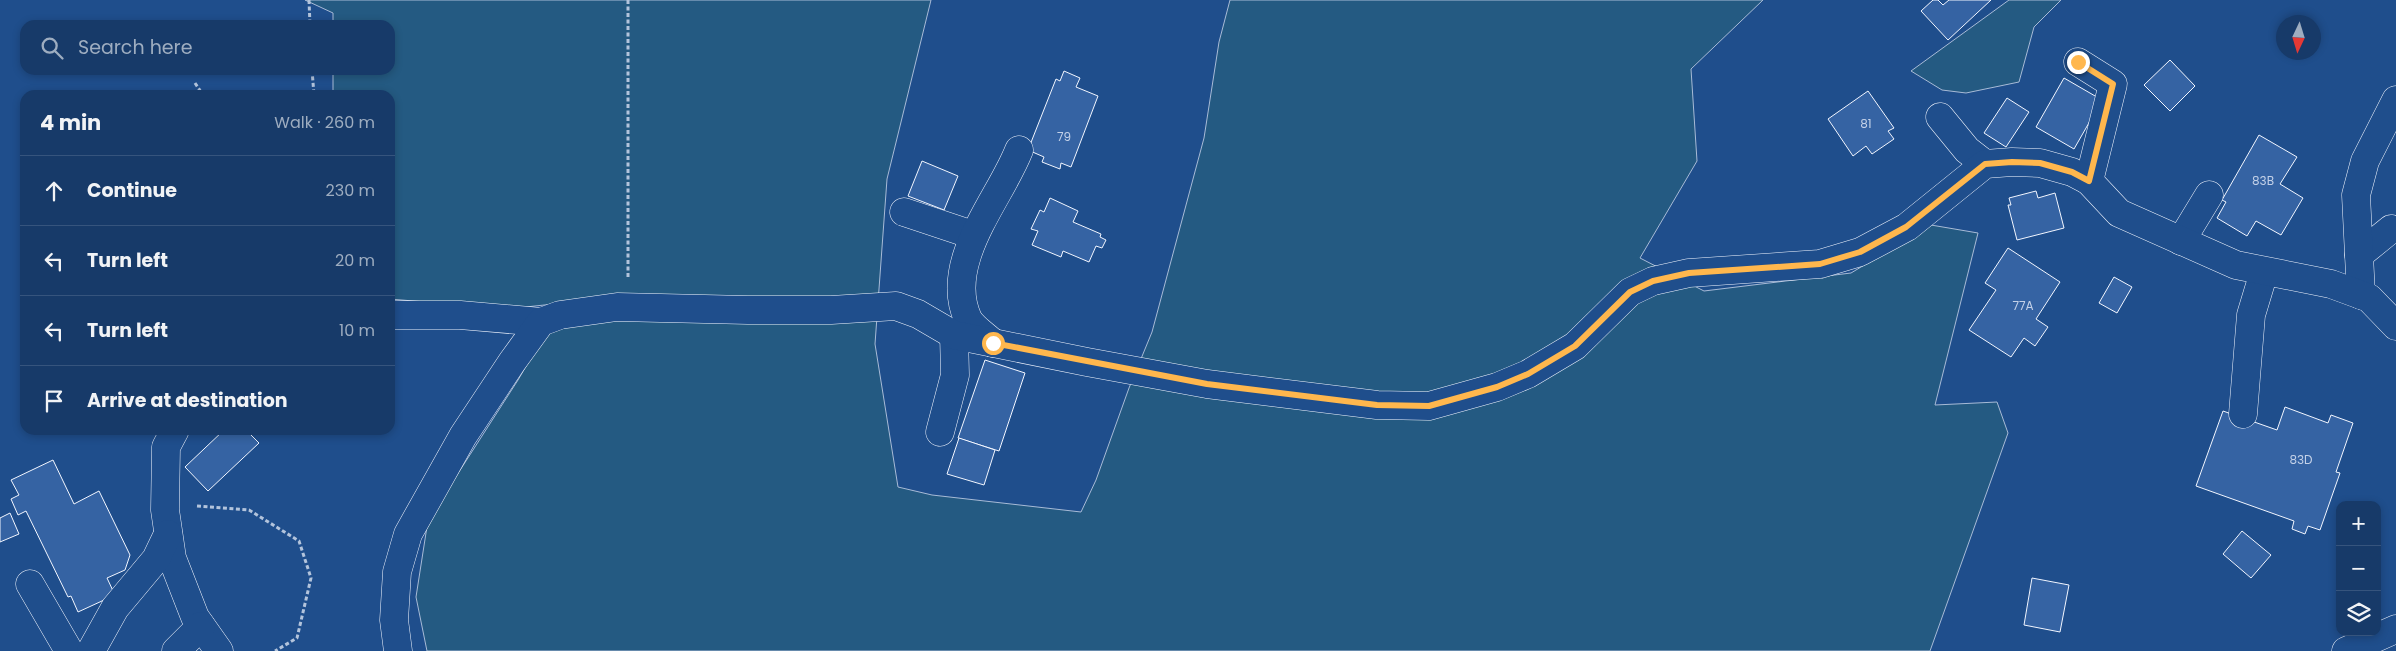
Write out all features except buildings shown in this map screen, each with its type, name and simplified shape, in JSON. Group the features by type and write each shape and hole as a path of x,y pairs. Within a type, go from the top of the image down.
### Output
{"street":[{"path":"2078,62 2113,84 2089,181"},
{"path":"2361,295 2356,195 2365,161 2396,100"},
{"path":"1940,117 1967,150 1985,164"},
{"path":"993,343 969,321 963,302 963,278 973,235 1013,165 1019,150"},
{"path":"395,315 460,316 541,322 560,315 628,307 748,310 896,306 918,314 954,335 1207,384 1377,405 1429,406 1497,387 1528,374 1575,346 1630,292 1653,281 1689,273 1820,264 1860,252 1906,227 1985,164 2012,162 2040,163 2072,172 2089,181 2119,213 2236,265 2331,284 2369,298 2396,326"},
{"path":"2180,241 2209,195"},
{"path":"904,212 973,235"},
{"path":"2359,255 2391,230"},
{"path":"2243,414 2251,315 2264,272"},
{"path":"398,651 394,620 397,572 408,534 463,436 541,322"},
{"path":"940,432 955,375 954,335"},
{"path":"172,435 166,447 165,498 172,558 195,617 219,651"},
{"path":"91,651 115,608 156,559 168,534"},
{"path":"30,584 69,651"},
{"path":"176,651 201,626"},
{"path":"2346,651 2396,629"}],"path":[{"path":"309,0 310,20"},
{"path":"628,0 628,307"},
{"path":"312,75 314,90"},
{"path":"195,83 200,90"},
{"path":"165,498 203,507 249,510 299,541 311,578 298,638 275,651"}],"shaded area":[{"path":"305,0 931,0 887,179 875,344 898,487 932,495 1081,512 1096,480 1129,388 1152,332 1204,138 1219,42 1230,0 1763,0 1691,69 1697,161 1640,258 1704,291 1851,273 1931,225 1978,233 1935,405 1997,402 2008,433 1930,651 427,651 416,597 428,520 518,380 563,303 507,309 395,299 395,90 333,90 333,75 395,75 395,20 333,20 333,13"},
{"path":"2009,0 2061,0 2034,27 2019,82 1966,93 1942,90 1911,71"}],"route":[{"path":"993,343 1207,384 1377,405 1429,406 1497,387 1528,374 1575,346 1630,292 1653,281 1689,273 1820,264 1860,252 1906,227 1985,164 2012,162 2040,163 2072,172 2089,181 2113,84 2078,62"}]}
